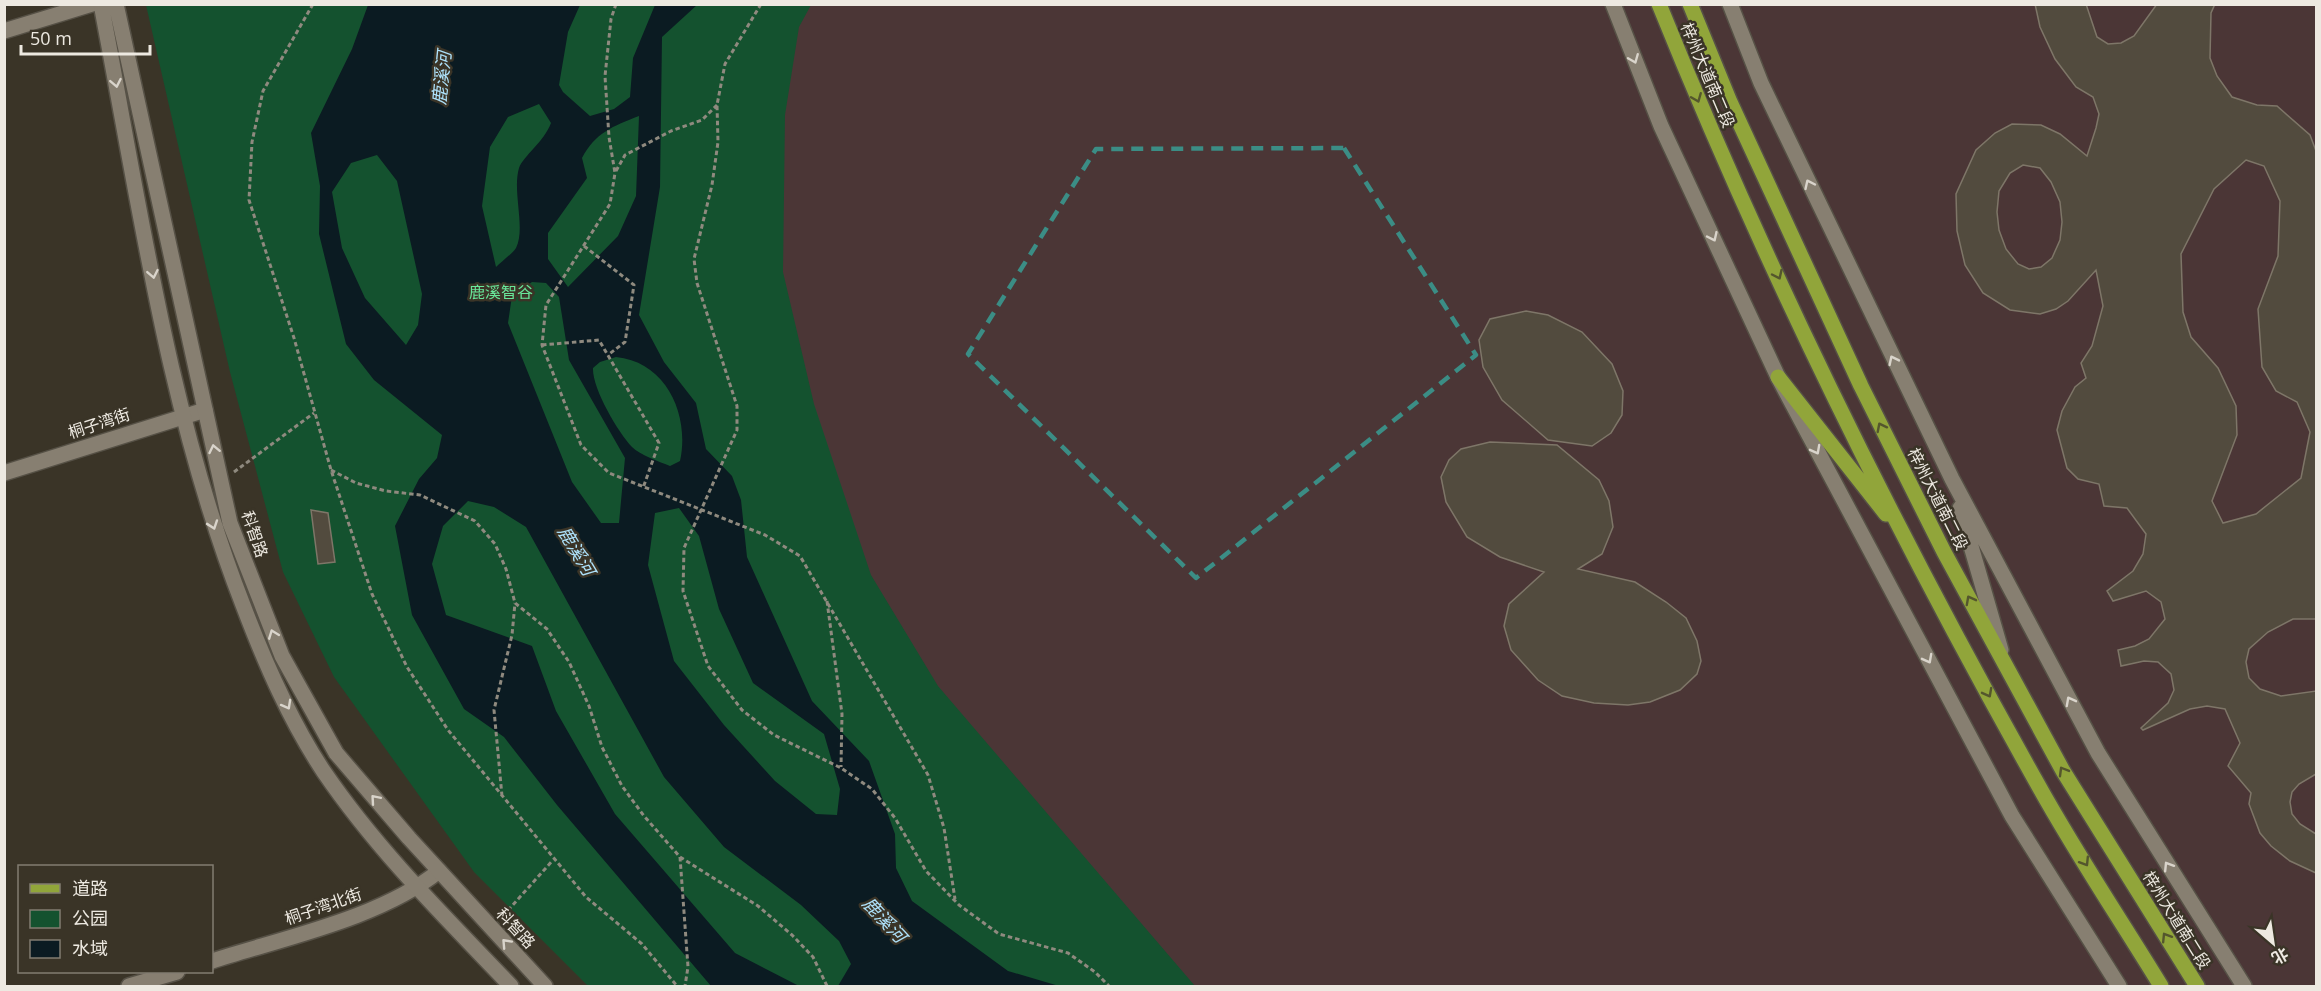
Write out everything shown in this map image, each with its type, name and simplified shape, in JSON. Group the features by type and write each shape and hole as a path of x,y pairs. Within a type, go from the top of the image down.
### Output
{"main road":[{"path":"4,32 92,4"},
{"path":"101,4 162,320 200,485 226,563 268,671 323,770 381,850 511,987"},
{"name":"科智路","path":"116,4 230,523 282,656 336,753 438,871 545,987"},
{"path":"1613,4 1661,126 1778,377 2012,816 2119,987"},
{"name":"梓州大道南二段","path":"1659,4 1711,131 1823,374 1905,538 2037,784 2162,987"},
{"name":"梓州大道南二段","path":"1690,4 1730,102 1861,386 1944,552 2071,785 2197,987"},
{"path":"1730,4 1761,83 1952,479 2098,753 2244,987"},
{"path":"1778,377 1905,538"},
{"name":"桐子湾街","path":"4,473 183,414 205,410"},
{"path":"1952,479 2006,667"},
{"name":"桐子湾北街","path":"213,961 359,914 418,888 438,871"},
{"path":"129,987 174,973"}],"path":[{"path":"313,4 263,92 252,142 249,200 294,338 331,470 372,594 407,667 448,730 586,897 642,944 677,987"},
{"path":"616,4 611,19 605,75 609,137 615,173 610,204 546,305 542,345 581,446 609,473 643,488 703,508 765,535 800,556 928,775 944,828 955,901"},
{"path":"760,4 725,64 717,105 717,142 712,184 694,259 697,283 737,406 738,430 684,548 683,591 708,666 742,710 774,735 841,768 872,789 895,818 926,871 955,901 999,934 1068,953 1095,972 1109,987"},
{"path":"615,173 625,156 672,131 702,120 717,105"},
{"path":"584,246 634,285 625,342 608,355"},
{"path":"542,345 599,340 659,443 643,488"},
{"path":"221,481 315,413"},
{"path":"331,470 356,483 386,491 420,495 476,521 495,544 506,569 515,603 512,634 494,710 502,797"},
{"path":"826,599 842,714 841,768"},
{"path":"515,603 548,629 569,662 589,706 602,747 622,786 644,816 680,858 758,906 792,935 813,957 827,987"},
{"path":"680,858 688,967 685,987"},
{"path":"492,928 554,860"}],"highlighted area":[{"path":"1344,148 1476,355 1196,578 968,354 1096,149"}],"shaded area":[{"path":"697,5 2316,5 2316,986 1059,986 651,254"}],"green space":[{"name":"鹿溪智谷","path":"146,5 811,5 799,27 785,115 783,272 814,404 871,575 938,686 1195,986 588,986 474,872 334,677 283,572 230,372"}],"water":[{"name":"鹿溪河","path":"368,5 580,5 568,32 559,85 563,92 590,116 614,109 630,97 633,58 655,5 697,5 662,37 660,187 639,315 664,362 696,403 706,449 732,476 741,500 747,557 812,701 869,761 895,834 896,868 912,901 1008,971 1059,986 838,986 851,964 839,941 801,905 724,847 664,777 526,527 494,507 468,501 443,526 432,564 446,615 532,646 556,711 615,814 735,953 799,986 711,986 557,805 504,737 464,709 412,615 395,526 419,479 437,458 442,435 374,380 346,344 319,234 320,186 311,133 352,49","holes":["539,104 551,123 544,136 519,168 517,178 519,240 516,248 496,267 482,206 490,147 508,117","639,116 636,196 618,236 568,287 548,259 548,233 587,178 582,158 587,149 599,136","377,155 397,181 422,294 418,325 406,345 365,298 342,248 332,192 351,163","532,282 546,283 559,297 569,360 625,458 619,523 601,523 572,482 508,323 512,296","616,357 634,361 649,369 661,380 678,410 682,444 680,461 670,466 632,447 601,398 593,368 600,362","679,508 699,536 719,609 753,683 824,734 840,789 837,815 816,814 775,781 724,725 674,661 648,565 655,513"]}],"building":[{"path":"2035,4 2086,4 2097,37 2108,44 2121,43 2134,36 2157,4 2215,4 2211,13 2210,58 2217,76 2232,97 2257,105 2277,106 2310,135 2316,151 2316,619 2293,619 2268,632 2249,649 2246,662 2249,678 2260,689 2281,696 2316,691 2316,774 2299,784 2292,792 2290,802 2292,814 2300,824 2316,834 2316,873 2290,861 2271,846 2260,833 2249,804 2251,793 2228,766 2240,743 2225,709 2207,706 2190,709 2143,730 2141,728 2168,703 2174,690 2171,674 2158,662 2144,661 2121,666 2118,650 2135,646 2149,639 2165,619 2161,602 2146,591 2113,601 2107,591 2133,571 2143,554 2146,534 2127,508 2104,506 2099,484 2078,479 2067,468 2057,430 2062,411 2075,387 2086,378 2081,363 2092,346 2103,306 2096,270 2068,301 2056,309 2040,314 2010,310 1983,293 1965,265 1957,231 1956,194 1976,150 1995,133 2012,124 2041,125 2060,134 2087,156 2096,128 2099,114 2093,97 2076,87 2055,59 2040,27","holes":["2246,160 2264,166 2280,201 2278,256 2258,309 2262,367 2276,391 2297,402 2310,432 2301,478 2256,514 2223,523 2212,501 2237,435 2236,406 2218,368 2191,337 2183,312 2181,254 2214,189","2023,165 2040,168 2051,182 2060,202 2062,222 2060,240 2052,258 2041,267 2029,269 2018,264 2006,249 1999,230 1997,212 1999,191 2010,173"]},
{"path":"1526,311 1548,315 1582,332 1612,364 1623,391 1622,415 1611,433 1592,446 1548,440 1502,400 1483,367 1479,340 1490,319"},
{"path":"1490,442 1557,445 1599,480 1609,501 1613,527 1602,554 1578,569 1635,582 1686,618 1697,641 1701,661 1697,674 1680,690 1650,702 1628,705 1594,703 1562,696 1538,680 1511,650 1504,626 1509,604 1544,572 1500,557 1467,537 1446,502 1441,477 1449,460 1461,449"},
{"path":"311,510 328,513 335,562 318,564"}]}
